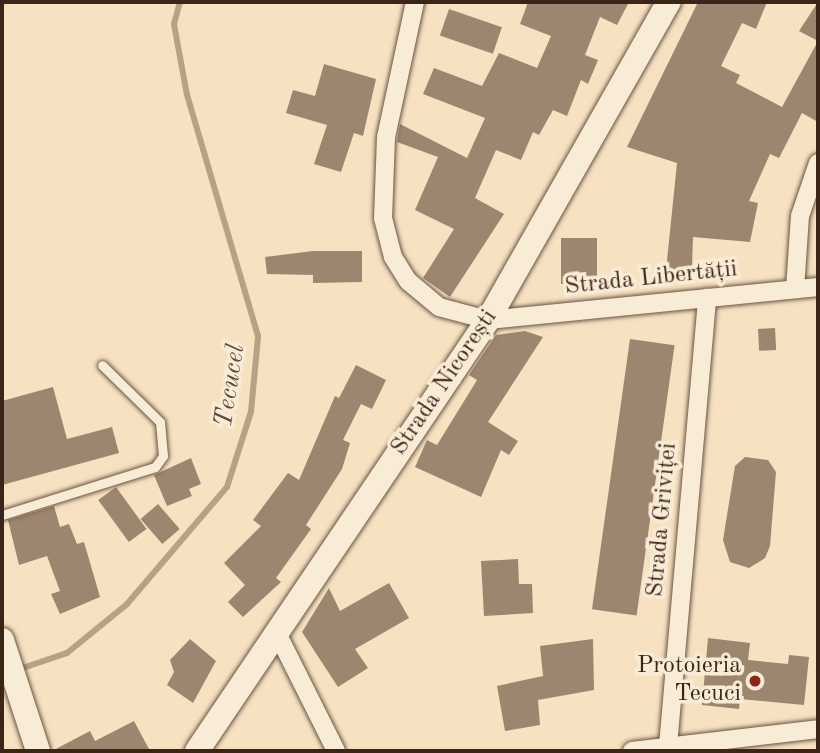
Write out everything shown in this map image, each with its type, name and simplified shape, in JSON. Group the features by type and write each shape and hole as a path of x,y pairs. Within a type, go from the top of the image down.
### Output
{"main road":[{"name":"Strada Nicorești","path":"197,751 488,320 669,2"},
{"path":"2,640 37,749"}],"street":[{"path":"415,2 386,136 383,218 393,257 408,281 439,307 488,320"},
{"path":"795,289 800,216 818,163"},
{"name":"Strada Libertății","path":"488,320 818,287"},
{"name":"Strada Griviței","path":"668,749 707,298"},
{"path":"277,633 336,751"},
{"path":"632,751 668,749 818,729"}],"lane":[{"path":"2,515 156,467 163,457 160,422 102,365"}],"building":[{"path":"528,2 629,2 617,25 600,17 585,55 598,60 588,84 581,80 567,116 553,110 539,135 533,132 521,160 496,150 475,198 504,214 450,297 423,278 454,229 415,210 438,157 397,142 400,124 467,158 485,118 423,94 434,68 482,86 499,53 537,68 551,36 520,24"},
{"path":"698,2 767,2 756,29 742,23 721,66 740,75 736,83 782,107 818,41 818,122 802,113 779,158 770,154 749,201 758,203 750,242 693,237 692,268 666,270 677,163 627,147"},
{"path":"818,2 818,41 799,31"},
{"path":"449,9 502,27 493,54 440,35"},
{"path":"324,64 376,79 363,136 354,133 341,172 314,164 327,125 286,113 293,90 315,96"},
{"path":"561,238 597,238 597,284 561,284"},
{"path":"313,251 362,251 362,282 313,283 313,275 267,274 265,257"},
{"path":"775,328 776,350 759,351 758,329"},
{"path":"525,331 543,337 488,422 518,441 509,455 501,450 481,497 415,467 427,440 437,445 477,380 469,375 496,335"},
{"path":"630,339 675,345 637,616 592,609"},
{"path":"356,365 386,380 372,409 361,404 343,440 350,443 342,469 306,525 311,529 276,578 281,582 243,617 228,602 245,585 224,563 261,526 253,520 288,473 299,480 335,396 339,398"},
{"path":"53,387 67,439 112,427 119,453 2,485 2,401"},
{"path":"745,457 768,460 776,472 770,546 765,558 749,568 730,562 723,540 735,466"},
{"path":"191,458 201,484 189,489 192,496 167,506 154,475"},
{"path":"116,487 147,529 129,542 98,500"},
{"path":"158,504 180,529 162,544 141,519"},
{"path":"54,506 60,527 69,524 77,544 84,542 100,597 60,614 51,594 60,591 47,556 19,565 8,520"},
{"path":"518,559 519,584 532,584 533,613 484,616 481,561"},
{"path":"389,583 409,618 355,649 368,668 338,687 302,632 329,588 340,611"},
{"name":"Protoieria Tecuci","path":"708,638 750,643 748,660 788,664 789,655 809,657 804,705 740,699 739,709 702,705"},
{"path":"190,639 216,661 193,703 167,685 174,672 170,660"},
{"path":"593,639 594,690 538,700 540,725 505,731 497,686 543,676 540,646"},
{"path":"134,721 150,751 52,751 90,731 95,741"}],"waterway":[{"name":"Tecucel","path":"17,670 67,653 127,604 227,487 251,412 258,336 187,95 174,24 180,2"}],"place":[{"name":"Protoieria Tecuci","path":"755,681"}]}
